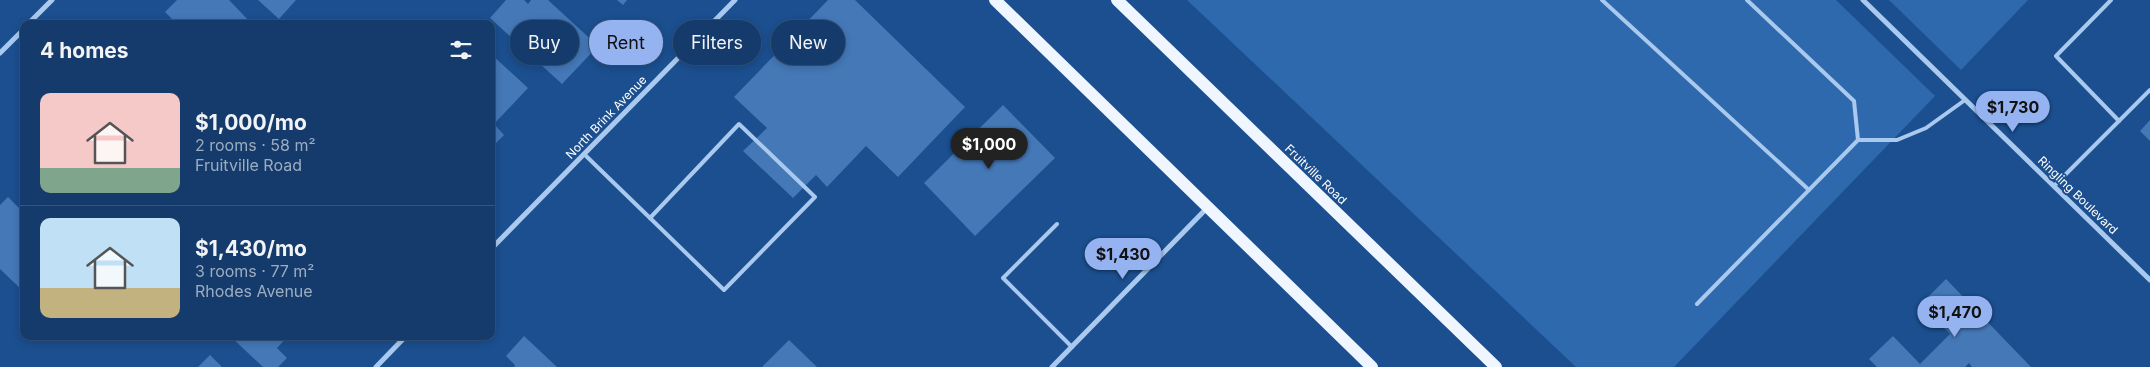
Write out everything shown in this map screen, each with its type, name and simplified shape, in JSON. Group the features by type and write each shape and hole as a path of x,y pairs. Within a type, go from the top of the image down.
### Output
{"main road":[{"path":"995,0 1372,367"},
{"name":"Fruitville Road","path":"1117,0 1496,367"}],"street":[{"path":"32,20 52,0"},
{"name":"North Brink Avenue","path":"495,245 735,0"},
{"name":"Ringling Boulevard","path":"1863,0 2150,280"},
{"path":"0,53 20,33"},
{"path":"1052,367 1208,207"},
{"path":"376,367 402,340"}],"lane":[{"path":"1602,0 1809,190"},
{"path":"1747,0 1854,101 1858,140"},
{"path":"2111,0 2056,56 2119,121"},
{"path":"2054,186 2150,90"},
{"path":"1697,304 1858,140 1896,140 1926,128 1966,100"},
{"path":"584,154 724,290 815,197 740,124 650,218"},
{"path":"1057,224 1003,278 1072,347"}],"shaded area":[{"path":"1187,0 1836,0 1935,96 1674,367 1576,367"},
{"path":"1889,0 2028,0 1961,70"}],"building":[{"path":"177,0 229,0 248,20 173,20 165,12"},
{"path":"258,0 296,0 279,19"},
{"path":"506,0 524,0 528,4 531,0 548,0 570,20 510,20 510,36 495,23 495,20 490,18"},
{"path":"617,0 627,0 623,5"},
{"path":"828,0 855,0 965,107 898,177 866,146 827,187 816,175 793,198 743,151 767,128 734,97 771,59 771,65 845,65 845,20 809,20"},
{"path":"579,29 589,38 589,56 562,84 541,65 579,65"},
{"path":"495,58 528,88 495,123"},
{"path":"1003,105 1055,158 975,236 924,183"},
{"path":"2150,120 2150,141 2140,131"},
{"path":"495,125 504,135 495,144"},
{"path":"8,197 20,209 20,288 0,269 0,205"},
{"path":"1946,279 2031,367 1972,367 1969,363 1965,367 1877,367 1869,359 1893,336 1920,364 1950,334 1921,304"},
{"path":"524,336 557,367 514,367 515,365 506,356"},
{"path":"234,340 284,340 277,348 287,358 278,367 263,367"},
{"path":"789,340 817,367 762,367"},
{"path":"210,355 222,367 198,367"}]}
